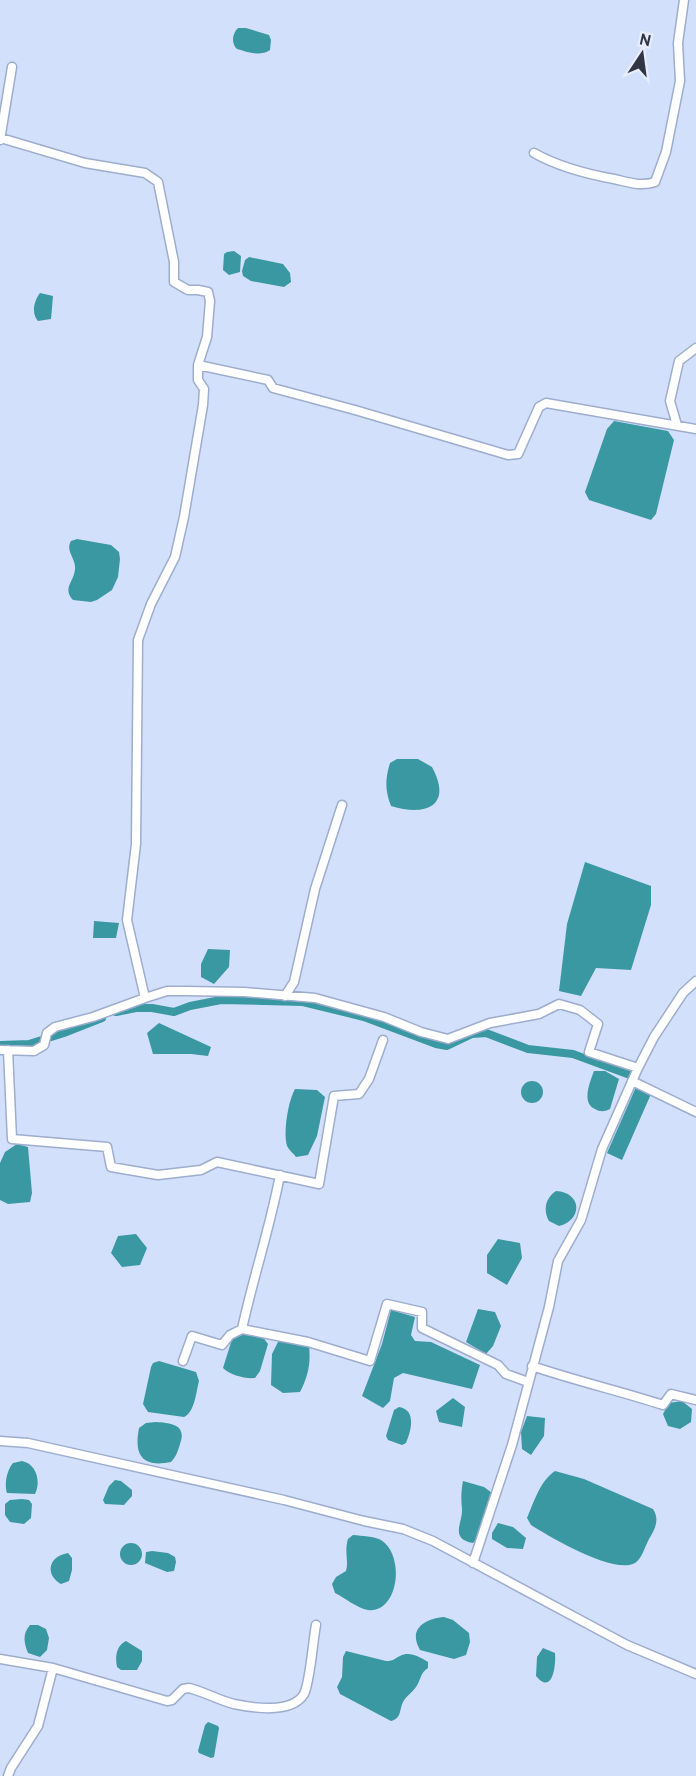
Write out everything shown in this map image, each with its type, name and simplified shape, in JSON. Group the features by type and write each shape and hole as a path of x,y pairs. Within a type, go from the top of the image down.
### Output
{"street":[{"path":"534,153 544,159 592,176 641,185 655,182 666,152 680,81 678,42 684,0"},
{"path":"12,67 0,139 85,163 145,173 158,182 174,262 174,282 188,290 208,292 210,301 207,337 198,366 198,380 204,389 203,405 184,517 175,557 151,604 138,640 136,844 127,920 145,998"},
{"path":"677,425 670,401 680,361 696,348"},
{"path":"198,366 268,380 273,388 508,455 518,454 539,407 546,403 696,429"},
{"path":"285,996 294,982 315,889 342,805"},
{"path":"473,1563 512,1445 549,1307 558,1261 581,1220 602,1149 638,1068 654,1037 683,993 696,981"},
{"path":"383,1040 369,1079 359,1094 334,1096 319,1184 217,1162 201,1170 158,1175 111,1167 107,1147 12,1139 4,1050 34,1051 44,1045 47,1033 55,1027 93,1017 167,991 315,998 384,1017 421,1032 448,1039 490,1023 538,1014 560,1004 580,1010 598,1024 590,1052 638,1068"},
{"path":"632,1081 696,1112"},
{"path":"242,1329 274,1209 280,1175"},
{"path":"183,1361 192,1336 222,1345 230,1335 242,1329 308,1342 370,1361 387,1304 422,1312 422,1328 482,1356 498,1365 506,1374 528,1382"},
{"path":"532,1366 569,1379 610,1388 663,1405 671,1394 696,1400"},
{"path":"0,1441 28,1443 79,1454 403,1529 433,1541 627,1645 696,1674"},
{"path":"0,1659 53,1668 167,1701 172,1700 183,1689 189,1688 232,1704 284,1707 296,1703 304,1694 308,1684 316,1625"},
{"path":"8,1776 38,1726 53,1668"}],"shaded area":[{"path":"238,28 269,35 270,50 258,54 237,49 233,38"},
{"path":"234,251 241,256 240,272 229,275 223,270 224,254"},
{"path":"249,257 283,264 290,273 291,282 284,287 251,281 243,276 242,271 245,260"},
{"path":"40,293 53,296 51,319 38,321 36,318 34,307"},
{"path":"614,421 668,431 674,440 656,514 651,520 589,500 585,492 607,429"},
{"path":"77,539 111,545 119,552 118,577 112,590 91,602 73,600 69,592 75,569 69,545 71,541"},
{"path":"397,759 418,759 432,767 438,780 439,791 432,805 425,809 415,810 391,806 386,785 387,774 390,763"},
{"path":"585,862 651,886 651,905 631,970 596,968 581,996 559,991 567,924"},
{"path":"94,921 119,923 116,938 93,938"},
{"path":"208,949 230,950 229,967 214,984 201,977 201,964"},
{"path":"159,1023 211,1047 208,1056 153,1054 147,1033"},
{"path":"594,1071 605,1071 619,1079 610,1109 606,1111 597,1110 588,1102 590,1081"},
{"path":"532,1081 540,1084 543,1092 540,1100 532,1103 524,1100 521,1092 524,1084"},
{"path":"636,1087 651,1094 622,1160 607,1153"},
{"path":"295,1089 317,1090 325,1097 317,1136 308,1155 296,1157 287,1146 286,1140 288,1109"},
{"path":"17,1144 28,1147 32,1193 30,1202 8,1204 0,1200 0,1163 5,1152"},
{"path":"556,1191 571,1196 576,1206 573,1218 559,1226 549,1221 546,1213 547,1201"},
{"path":"136,1234 147,1248 140,1265 122,1267 111,1253 118,1236"},
{"path":"498,1239 520,1243 522,1258 507,1285 487,1273 487,1255"},
{"path":"478,1309 495,1312 501,1326 493,1346 486,1354 466,1342"},
{"path":"391,1310 415,1317 411,1335 415,1341 431,1342 480,1365 472,1389 403,1373 394,1378 390,1401 383,1408 362,1396 382,1344"},
{"path":"241,1331 262,1336 268,1344 260,1371 255,1378 238,1376 223,1368 233,1336"},
{"path":"278,1342 309,1345 308,1370 300,1392 283,1393 271,1385 272,1354"},
{"path":"159,1361 196,1372 199,1381 194,1401 191,1411 184,1417 148,1412 143,1404 151,1367 153,1363"},
{"path":"453,1398 465,1407 462,1427 439,1422 436,1411"},
{"path":"682,1401 692,1409 691,1422 680,1429 668,1426 663,1414 669,1403"},
{"path":"399,1407 408,1412 411,1422 410,1433 406,1443 402,1445 388,1440 386,1436 394,1410"},
{"path":"527,1416 545,1418 544,1436 531,1455 522,1449 521,1432"},
{"path":"146,1423 172,1424 180,1429 182,1438 176,1456 171,1462 146,1461 139,1452 139,1428"},
{"path":"22,1461 31,1466 36,1474 38,1484 35,1494 7,1493 6,1481 9,1469 13,1463"},
{"path":"555,1471 584,1479 653,1509 656,1524 635,1563 613,1564 598,1559 582,1553 531,1525 527,1518 535,1499 545,1480"},
{"path":"115,1480 121,1481 132,1490 132,1496 124,1505 105,1504 103,1500 109,1486"},
{"path":"463,1481 484,1487 492,1493 478,1538 473,1543 461,1538 459,1534"},
{"path":"10,1500 29,1500 32,1504 31,1518 24,1524 10,1522 5,1515 5,1504"},
{"path":"498,1523 513,1527 526,1538 523,1549 507,1548 492,1539 492,1533"},
{"path":"353,1535 381,1540 389,1548 394,1558 396,1570 392,1594 378,1609 364,1609 335,1593 332,1584 336,1577 346,1571 347,1544 348,1539"},
{"path":"131,1543 139,1546 142,1554 139,1562 131,1565 123,1562 120,1554 123,1546"},
{"path":"146,1552 168,1553 175,1557 174,1571 167,1572 145,1563"},
{"path":"68,1553 72,1558 72,1570 69,1581 61,1584 52,1575 51,1566 56,1558"},
{"path":"444,1617 453,1620 469,1633 470,1642 466,1655 454,1659 420,1650 416,1636 420,1626 430,1620"},
{"path":"30,1625 38,1625 46,1629 49,1638 47,1650 40,1657 28,1653 25,1635"},
{"path":"126,1641 142,1651 142,1661 137,1670 121,1670 117,1667 117,1652"},
{"path":"543,1648 555,1653 552,1676 546,1683 536,1676 537,1657"},
{"path":"346,1651 386,1661 411,1654 428,1662 428,1668 404,1700 397,1718 391,1721 340,1694 337,1687 342,1677 343,1657"},
{"path":"208,1722 219,1728 214,1757 211,1758 198,1751 205,1725"}],"waterway":[{"path":"116,1012 136,1008 174,1012 190,1006 221,1000 303,1002 364,1017 436,1044 447,1046 472,1034 486,1033 528,1049 573,1054 630,1075"},
{"path":"0,1045 29,1044 102,1018"}]}
